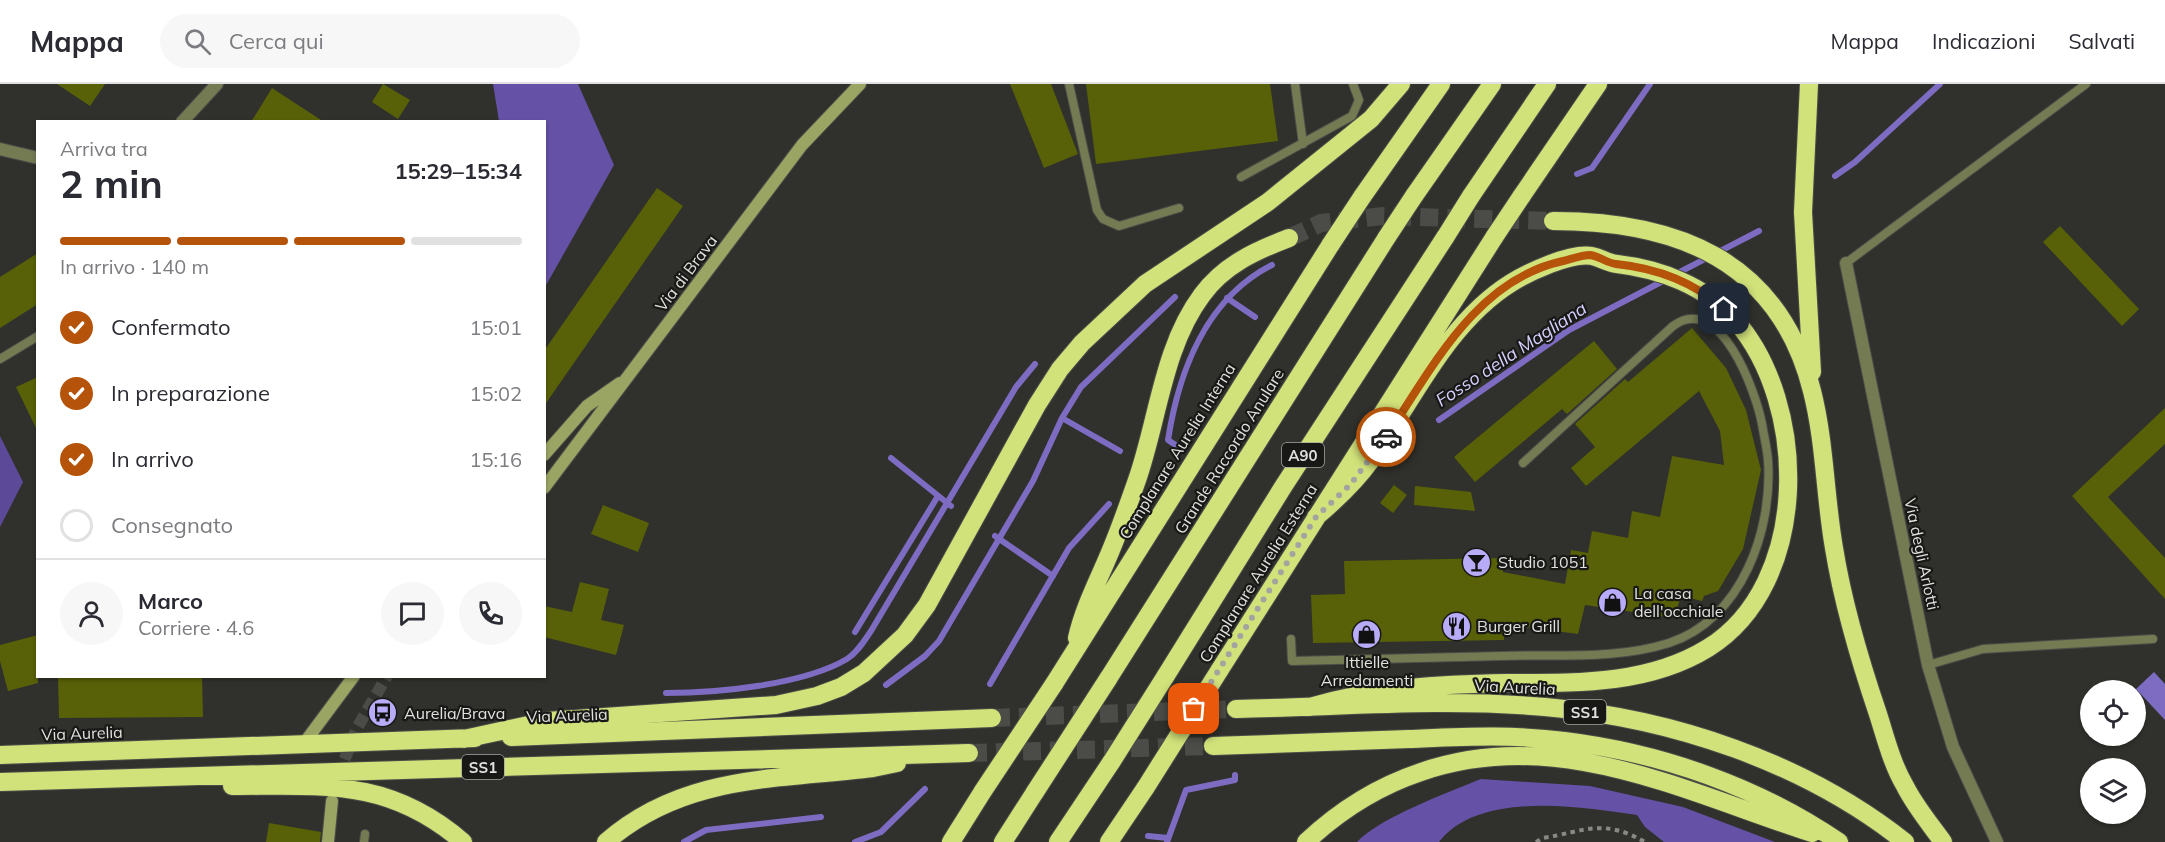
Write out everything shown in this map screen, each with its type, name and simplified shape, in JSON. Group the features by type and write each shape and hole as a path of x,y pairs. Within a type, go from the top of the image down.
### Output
{"highway":[{"path":"464,739 568,718 776,705 828,692 864,673 905,635 927,604 1037,405 1076,350 1145,284 1268,202 1371,119 1401,84"},
{"name":"Complanare Aurelia Interna","path":"951,842 1054,684 1331,244 1441,84"},
{"name":"Grande Raccordo Anulare","path":"1003,842 1387,237 1492,84"},
{"name":"A90","path":"1058,842 1165,677 1283,487 1547,84"},
{"name":"Complanare Aurelia Esterna","path":"1109,842 1495,236 1598,84"},
{"path":"1809,84 1803,212 1813,395 1834,549 1864,669 1897,770 1916,805 1943,842"},
{"path":"1553,221 1607,222 1656,230 1700,247 1736,269 1767,300 1790,334 1813,395"},
{"path":"1073,654 1084,610 1115,541 1138,476 1166,376 1191,312 1210,284 1231,266 1247,256 1289,238"},
{"path":"1310,707 1347,696 1389,689 1546,684 1634,676 1688,659 1715,643 1736,626 1761,595 1778,554 1786,499 1786,459 1780,410 1766,367 1755,345 1734,318 1714,300 1667,276 1635,266 1608,263 1590,255 1571,259 1533,272 1492,296 1465,323 1451,340 1369,462 1350,485 1316,517"},
{"name":"Via Aurelia","path":"1236,709 1449,703 1524,705 1596,713 1715,742 1766,761 1837,797 1905,842"},
{"name":"Via Aurelia","path":"0,755 302,746 992,718"},
{"name":"SS1","path":"1213,746 1452,738 1563,741 1639,755 1724,781 1774,803 1839,842"},
{"name":"SS1","path":"0,782 969,753"},
{"path":"606,842 649,811 687,794 715,786 873,768 928,754"},
{"path":"1306,842 1346,809 1382,788 1411,776 1441,765 1473,759 1533,755 1586,761 1656,778 1839,842"},
{"path":"126,777 192,786 321,786 365,791 396,799 416,808 463,842"},
{"path":"1119,842 1131,809"},
{"path":"943,842 963,823"}],"street":[{"path":"184,120 217,84"},
{"name":"Via di Brava","path":"546,485 802,145 860,84"},
{"path":"1,152 36,158"},
{"name":"Via degli Arlotti","path":"1846,263 1928,665 1953,747 1997,842"},
{"path":"546,453 587,406 631,375"},
{"path":"302,746 353,678"},
{"path":"328,842 332,801"}],"lane":[{"path":"1070,84 1097,210 1103,219 1119,226 1179,208"},
{"path":"1295,84 1303,144"},
{"path":"1241,177 1352,116 1359,100 1353,84"},
{"path":"1846,263 2028,125 2086,84"},
{"path":"1291,639 1292,661 1544,656 1651,648 1688,634 1720,610 1739,583 1757,546 1764,522 1768,459 1759,411 1747,374 1733,350 1711,327 1698,319 1683,320 1673,326 1523,463"},
{"path":"0,359 36,337"},
{"path":"1928,665 1983,649 2154,639"}],"path":[{"path":"1536,842 1543,838 1597,826 1622,832 1645,842"}],"shaded area":[{"path":"493,84 578,84 614,165 546,285 546,120 499,120"},
{"path":"0,436 23,482 0,527"},
{"path":"2154,672 2165,684 2165,720 2146,700 2146,680"},
{"path":"1481,779 1590,786 1683,807 1775,842 1664,842 1645,827 1637,815 1560,806 1532,806 1504,808 1479,815 1457,826 1439,842 1357,842 1367,833 1397,815"}],"building":[{"path":"57,84 105,84 90,106"},
{"path":"383,84 410,100 398,119 372,102"},
{"path":"1010,84 1051,84 1078,154 1044,168"},
{"path":"1086,84 1270,84 1278,141 1096,164"},
{"path":"272,88 321,120 252,120"},
{"path":"657,188 683,206 546,403 546,348"},
{"path":"2060,226 2139,309 2122,326 2043,242"},
{"path":"36,254 36,305 0,328 0,277"},
{"path":"1692,328 1726,368 1746,410 1761,470 1743,549 1718,591 1704,596 1702,601 1681,596 1674,618 1585,605 1578,634 1504,624 1504,640 1313,643 1311,595 1345,594 1344,561 1502,558 1503,572 1565,584 1571,550 1588,553 1592,531 1628,538 1632,511 1660,517 1672,456 1724,465 1720,431 1699,391 1586,486 1571,468 1595,447 1575,424 1625,379 1628,382"},
{"path":"1594,341 1617,369 1567,414 1562,409 1475,482 1454,457"},
{"path":"36,378 36,428 16,387"},
{"path":"2165,408 2165,444 2108,497 2165,558 2165,599 2072,496"},
{"path":"1394,485 1407,495 1393,513 1380,503"},
{"path":"1415,486 1471,492 1475,511 1414,505"},
{"path":"603,505 649,523 638,552 591,534"},
{"path":"580,582 609,589 601,620 624,625 616,655 546,638 546,606 572,612"},
{"path":"36,636 38,683 8,691 0,661 0,645"},
{"path":"58,678 202,678 203,717 59,718"},
{"path":"269,823 321,832 320,842 266,842"}],"waterway":[{"path":"1577,174 1592,168 1650,84"},
{"name":"Fosso della Magliana","path":"1835,176 1855,162 1940,84"},
{"name":"Fosso della Magliana","path":"1674,275 1759,231"},
{"path":"1177,446 1168,440 1173,414 1180,388 1200,339 1213,316 1230,296 1249,279 1272,265"},
{"name":"Fosso della Magliana","path":"1439,420 1569,330 1665,280"},
{"path":"886,685 925,656 939,641 1033,481 1062,418 1081,387 1175,297"},
{"path":"1227,298 1255,317"},
{"path":"666,693 734,689 784,681 829,668 854,654 871,631 1016,387 1035,364"},
{"path":"1062,418 1120,451"},
{"path":"891,458 951,506"},
{"path":"855,632 938,496"},
{"name":"Fosso della Magliana","path":"990,684 1069,548 1109,504"},
{"path":"995,536 1053,576"},
{"path":"1167,842 1186,790 1235,780 1235,775"},
{"name":"Fosso della Magliana","path":"855,842 881,832 925,789"},
{"path":"684,842 706,830 821,817"},
{"path":"1148,836 1168,838"}],"tunnel":[{"path":"1289,238 1321,223 1383,216 1553,221"},
{"path":"338,776 357,728 386,678"},
{"path":"992,718 1236,709"},
{"path":"969,753 1213,746"}],"way so far":[{"path":"1194,709 1316,517 1350,485 1386,437"}],"place":[{"name":"Studio 1051","path":"1477,562"},
{"name":"La casa dell'occhiale","path":"1613,602"},
{"name":"Burger Grill","path":"1456,626"},
{"name":"Ittielle Arredamenti","path":"1367,634"},
{"name":"Aurelia/Brava","path":"383,713"}],"route":[{"path":"1386,437 1451,340 1479,308 1512,283 1550,264 1590,255 1608,263 1635,266 1658,272 1694,287 1724,309"}]}
